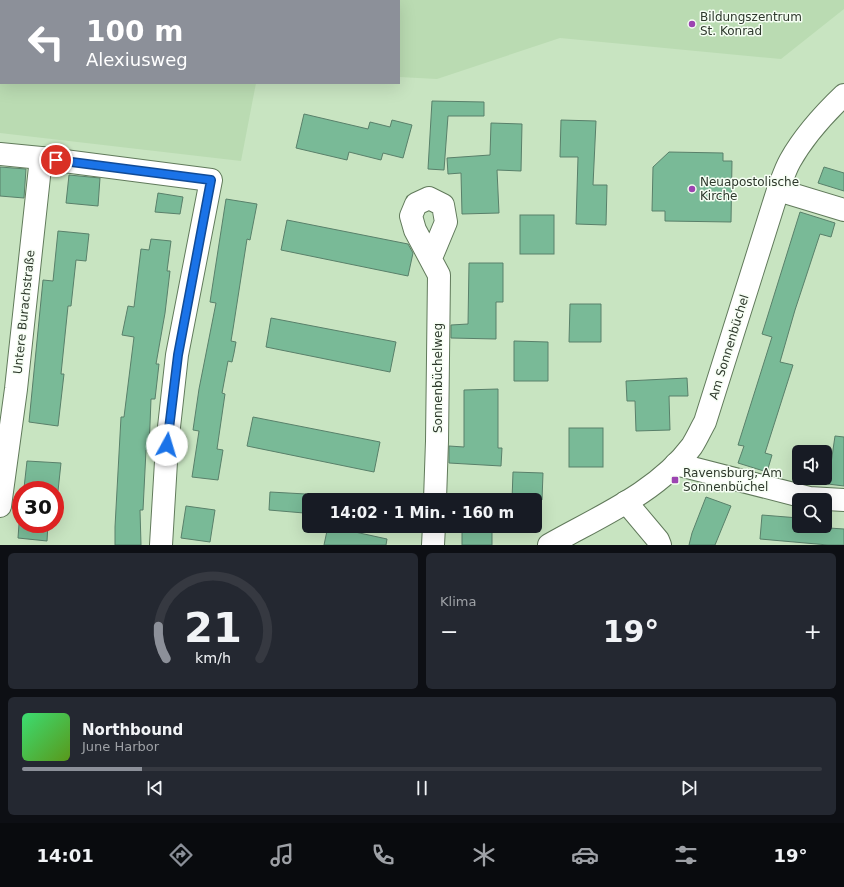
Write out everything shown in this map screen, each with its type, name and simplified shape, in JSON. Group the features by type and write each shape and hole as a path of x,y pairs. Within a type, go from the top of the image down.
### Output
{"street":[{"name":"Am Sonnenbüchel","path":"549,545 626,502 652,485 676,464 692,445 705,422 778,190 790,162 801,143 827,111 844,95"},
{"path":"0,154 211,180 178,355 167,445 161,545"},
{"name":"Untere Burachstraße","path":"0,506 16,389 41,158"},
{"path":"778,190 844,210"},
{"name":"Sonnenbüchelweg","path":"431,258 439,275 438,441 435,493"},
{"path":"676,464 809,498 844,500"},
{"path":"626,502 658,540 660,545"},
{"path":"433,545 434,533"}],"shaded area":[{"path":"400,0 844,0 844,9 781,59 560,38 437,79 400,77"},
{"path":"0,84 256,84 241,161 0,133"}],"building":[{"path":"432,101 484,102 484,116 448,116 444,170 428,169"},
{"path":"304,114 368,129 370,122 390,127 392,120 412,125 403,158 383,153 381,160 349,152 347,160 296,148"},
{"path":"561,120 596,121 593,185 607,185 606,225 576,224 578,157 560,157"},
{"path":"491,123 522,124 521,171 497,170 499,213 462,214 461,173 448,174 447,158 490,155"},
{"name":"Neuapostolische Kirche","path":"669,152 723,153 723,161 732,161 731,222 665,221 665,211 652,211 653,167"},
{"path":"0,167 26,169 24,198 0,196"},
{"path":"824,167 844,173 844,191 818,183"},
{"path":"69,175 100,178 98,206 66,203"},
{"path":"158,193 183,197 180,214 155,212"},
{"path":"226,199 257,204 250,240 247,239 231,341 236,342 234,353 232,362 228,361 222,393 225,394 217,449 223,450 218,480 192,477 199,431 193,430 199,389 216,303 210,302"},
{"path":"800,212 835,223 831,237 820,234 780,362 793,365 765,453 772,455 767,472 738,463 744,446 738,445 772,337 762,334"},
{"path":"520,215 554,215 554,254 520,254"},
{"path":"287,220 408,244 413,253 408,276 281,250"},
{"path":"58,231 89,234 86,261 76,260 71,306 68,306 61,374 64,374 58,426 29,422 43,280 53,281"},
{"path":"151,239 171,241 167,271 170,271 165,313 156,364 159,364 155,399 151,399 149,450 146,450 143,510 140,510 141,545 115,545 121,417 124,417 134,337 122,335 128,306 134,307 141,249 149,250"},
{"path":"469,263 503,263 503,302 496,302 496,339 451,338 451,325 468,324"},
{"path":"570,304 601,304 601,342 569,342"},
{"path":"271,318 396,342 390,372 266,347"},
{"path":"514,341 548,342 548,381 514,381"},
{"path":"687,378 688,396 669,396 670,430 636,431 635,401 627,401 626,381"},
{"path":"498,389 498,448 502,448 501,466 449,463 449,446 464,447 464,390"},
{"path":"253,417 380,442 374,472 247,446"},
{"path":"569,428 603,428 603,467 569,467"},
{"path":"835,436 844,437 844,486 832,484 832,457"},
{"path":"27,461 61,463 59,481 25,481"},
{"path":"513,472 543,473 542,500 542,493 512,493"},
{"path":"270,492 302,494 302,513 269,510"},
{"path":"706,497 731,506 715,545 689,545 692,533"},
{"path":"186,506 215,510 210,542 181,538"},
{"path":"762,515 792,517 792,533 832,533 832,528 844,529 844,545 760,539"},
{"path":"18,533 47,533 47,541 18,538"},
{"path":"327,533 360,533 387,539 386,545 324,545"},
{"path":"462,533 492,533 492,545 462,545"}],"place":[{"name":"Bildungszentrum St. Konrad","path":"692,24"},
{"name":"Neuapostolische Kirche","path":"692,189"},
{"name":"Ravensburg, Am Sonnenbüchel","path":"675,480"}],"route":[{"path":"56,160 211,180 178,355 167,445"}]}
